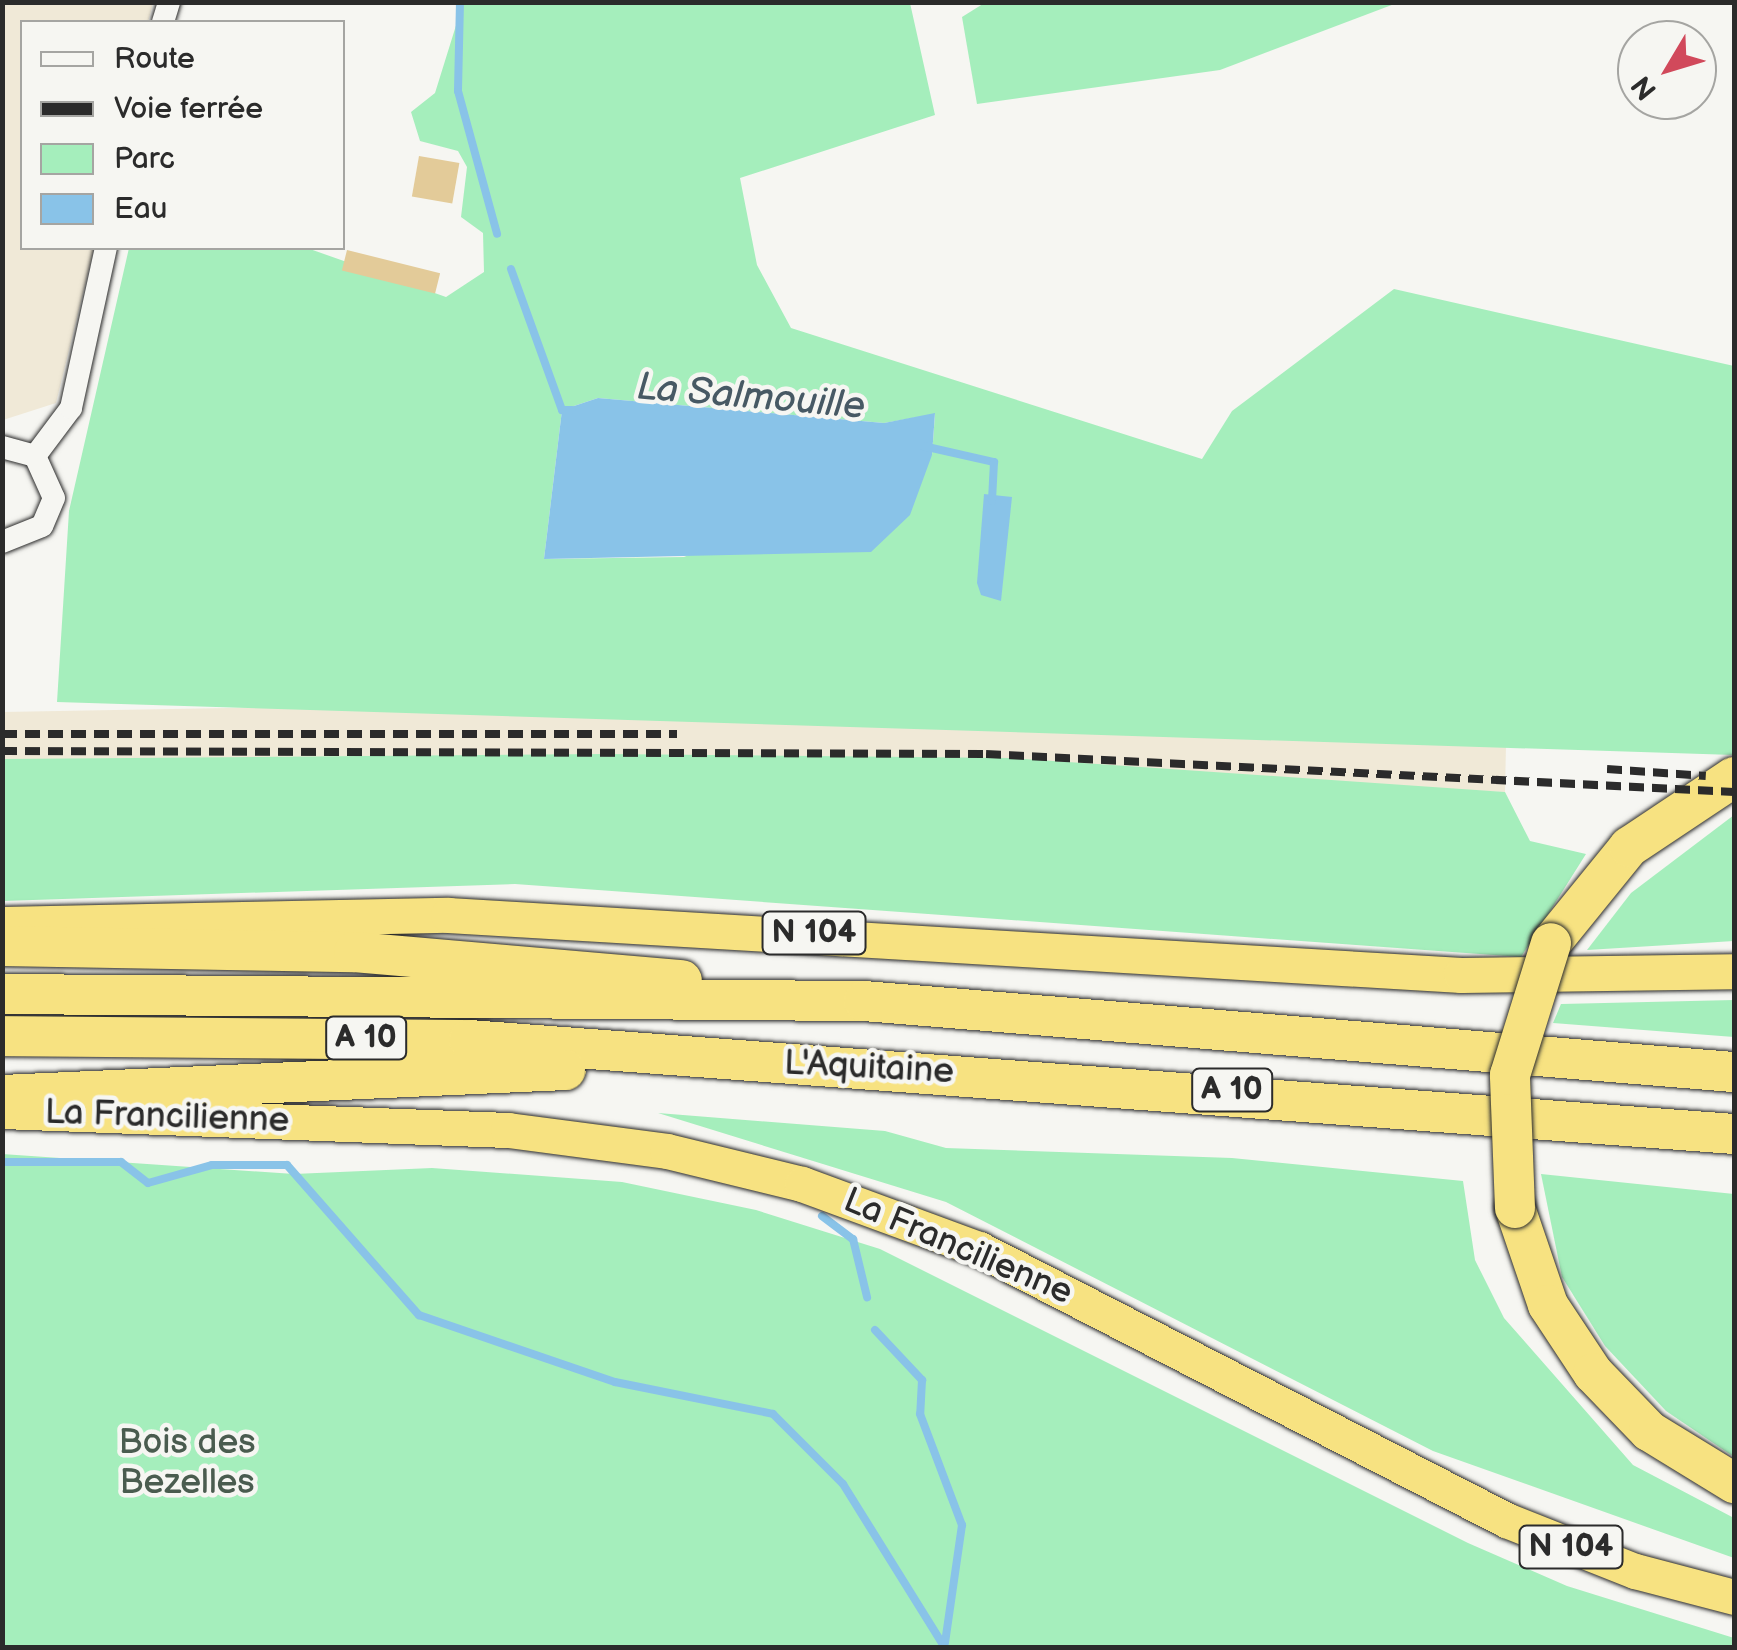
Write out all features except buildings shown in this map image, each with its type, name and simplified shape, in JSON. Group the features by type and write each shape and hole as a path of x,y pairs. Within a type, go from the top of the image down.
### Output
{"highway":[{"path":"1734,777 1629,847 1551,943 1510,1074 1515,1208 1548,1305 1592,1373 1658,1438 1734,1483"},
{"name":"N 104","path":"2,924 468,916 1481,976 1734,971"},
{"path":"2,946 449,957 864,1002"},
{"name":"L'Aquitaine","path":"2,994 864,1002 1734,1072"},
{"name":"L'Aquitaine","path":"2,1036 469,1040 728,1060 1235,1090 1734,1134"},
{"path":"2,1094 728,1060"},
{"name":"La Francilienne","path":"2,1110 508,1130 666,1152 802,1184 979,1250 1506,1520 1635,1571 1734,1597"}],"street":[{"path":"35,456 72,408 106,250"},
{"path":"2,447 35,456 53,482 51,514 31,536 2,542"}],"shaded area":[{"path":"3,2 153,3 149,20 20,20 20,250 94,250 56,403 3,420"},
{"path":"625,701 1506,746 1505,792 946,771 3,769 2,712"}],"green space":[{"path":"986,2 1397,3 1220,70 977,104 962,17"},
{"path":"463,3 910,3 935,115 740,178 757,265 791,328 1202,459 1232,411 1394,289 1734,366 1734,755 57,702 69,511 129,250 313,250 446,297 484,272 483,233 461,217 467,167 458,151 420,141 411,112 435,93","holes":["598,398 884,423 935,414 932,455 684,557 544,559 562,410"]},
{"path":"604,754 1010,758 1505,792 1530,841 1586,854 1521,957 515,884 3,901 2,759"},
{"path":"1734,815 1734,941 1587,950 1631,893"},
{"path":"1734,1000 1734,1037 1553,1023 1561,1004"},
{"path":"658,1113 885,1131 946,1148 1232,1158 1463,1181 1475,1260 1504,1318 1633,1465 1734,1518 1734,1558 1433,1451 946,1202"},
{"name":"Bois des Bezelles","path":"2,1154 294,1174 432,1168 622,1182 756,1210 880,1249 1468,1543 1567,1586 1734,1638 1734,1647 3,1647"},
{"path":"1541,1174 1734,1194 1734,1457 1666,1411 1605,1346 1562,1277"}],"water":[{"path":"598,398 884,423 935,413 932,455 910,515 871,552 544,559 562,410"},
{"path":"984,494 1012,497 1001,601 981,595 977,583"}],"waterway":[{"name":"La Salmouille","path":"460,2 458,91 497,234"},
{"name":"La Salmouille","path":"511,269 562,410 572,410"},
{"name":"La Salmouille","path":"923,446 994,462 992,501"},
{"path":"2,1162 121,1162 148,1183 212,1165 287,1165 419,1315 615,1382 773,1414 843,1484 945,1648"},
{"name":"La Salmouille","path":"822,1216 853,1239 867,1297"},
{"name":"La Salmouille","path":"875,1330 922,1380 920,1414 962,1525 945,1643"}],"railway":[{"path":"2,734 677,734"},
{"path":"2,751 986,754 1734,792"},
{"path":"1607,769 1706,776"}]}
